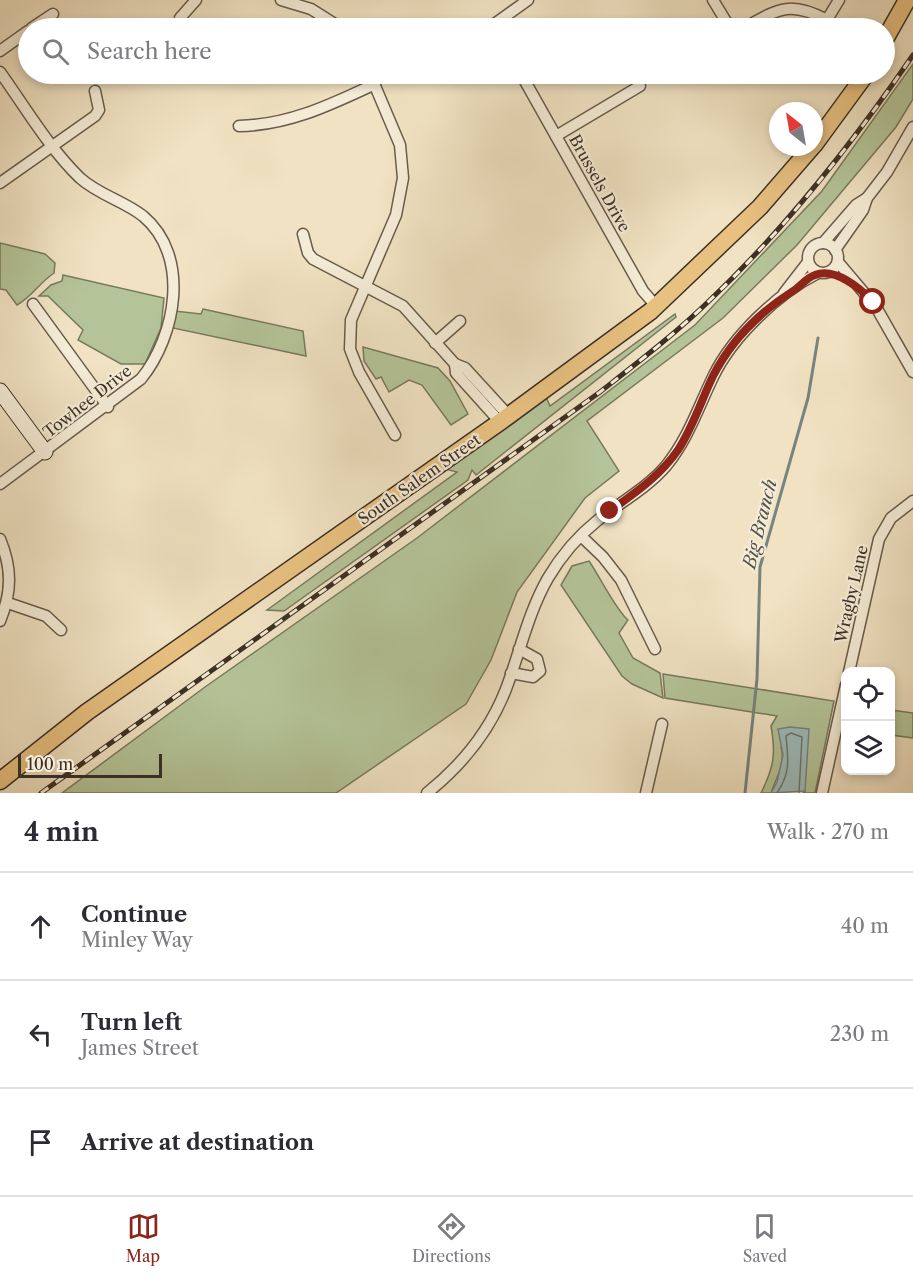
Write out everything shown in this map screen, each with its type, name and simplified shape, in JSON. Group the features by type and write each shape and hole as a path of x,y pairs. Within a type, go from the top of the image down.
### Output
{"main road":[{"path":"895,22 907,0"},
{"name":"South Salem Street","path":"823,132 859,84"},
{"name":"South Salem Street","path":"0,781 116,691 505,419 656,306 760,207 804,156"},
{"path":"0,391 45,452"}],"street":[{"path":"180,18 196,0"},
{"path":"281,0 311,9 325,18"},
{"path":"505,18 528,0"},
{"path":"713,0 724,18"},
{"path":"828,18 839,0"},
{"path":"762,18 776,10 794,7 808,9 818,18"},
{"path":"47,18 53,14"},
{"path":"0,51 18,38"},
{"name":"Towhee Drive","path":"0,72 52,146 82,180 142,216 159,233 170,255 173,271 166,331 158,354 141,379 108,406 0,484"},
{"path":"238,126 281,123 305,116 375,84 400,145 403,178 396,215 351,320 350,349 359,372 395,435"},
{"name":"Brussels Drive","path":"527,84 643,291 656,306"},
{"path":"556,136 640,86"},
{"path":"0,183 95,116 99,110 95,91"},
{"path":"913,127 892,163 867,198 863,210 836,249 838,262 879,311 913,372"},
{"path":"427,793 456,767 478,741 501,701 544,586 559,562 581,536 644,487 671,459 685,439 714,375 729,350 759,316 782,296 808,262 810,249 823,243 856,205 867,198"},
{"path":"303,234 308,253 313,259 402,306 455,364 456,373 505,419"},
{"path":"823,243 836,249"},
{"path":"808,262 823,273 857,286"},
{"path":"782,296 838,262"},
{"path":"33,304 108,406"},
{"path":"435,343 460,321"},
{"name":"Wragby Lane","path":"850,667 879,539 891,518 913,501"},
{"path":"581,536 603,557 621,580 655,649"},
{"path":"0,539 9,568 8,603 0,621"},
{"path":"8,603 46,616 61,630"},
{"path":"511,673 533,677 540,671 537,659 519,649"},
{"path":"822,793 841,708"},
{"path":"646,793 662,724"}],"green space":[{"path":"913,64 913,99 896,127 797,245 723,318 587,421 619,471 585,498 517,592 491,660 466,704 336,793 62,793 205,687 417,538 695,325 822,191"},
{"path":"0,243 45,254 55,263 54,273 17,305 6,290 0,289"},
{"path":"63,275 164,298 161,328 145,364 121,364 78,340 83,330 48,296 39,296 51,285 62,281"},
{"path":"203,309 303,331 306,356 173,328 175,311 201,314"},
{"path":"675,314 676,317 476,475 472,470 468,480 284,611 267,610 457,472 445,469 546,397 550,406"},
{"path":"363,347 438,368 450,381 468,414 451,425 422,385 409,380 389,392 381,377 376,379 364,361"},
{"path":"589,561 613,601 628,620 619,633 633,658 660,673 663,698 632,684 622,676 561,585 572,566"},
{"path":"663,674 834,701 815,793 803,793 805,791 781,747 781,765 771,793 761,793 771,768 773,745 771,726 777,716 665,698"},
{"path":"895,711 913,713 913,738 895,736"}],"water":[{"path":"790,727 809,729 805,791 771,793 777,782 783,755 778,729"}],"waterway":[{"name":"Big Branch","path":"745,793 757,679 760,567 808,398 818,338"}],"railway":[{"path":"895,80 913,55"},
{"path":"41,793 600,392 669,337 738,273 792,214 892,84"}],"route":[{"path":"610,511 644,487 664,468 685,439 714,375 729,350 759,316 782,296 818,273 829,273 857,286 873,302"}]}
